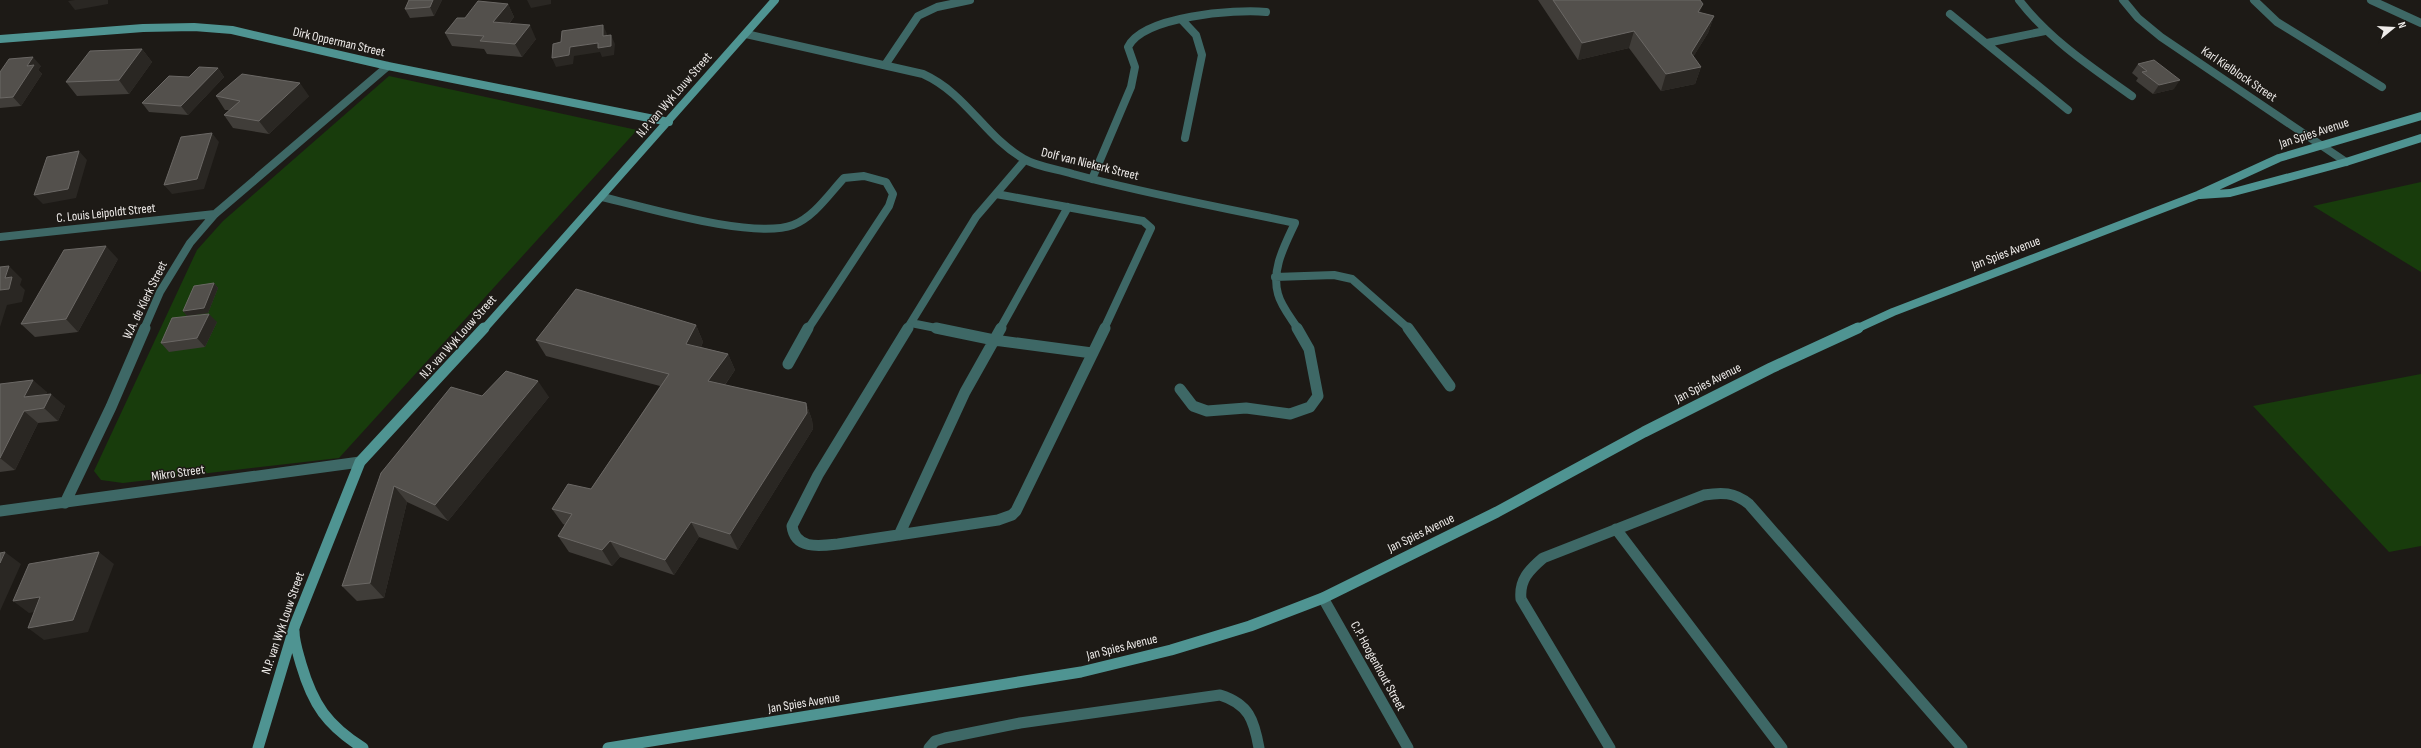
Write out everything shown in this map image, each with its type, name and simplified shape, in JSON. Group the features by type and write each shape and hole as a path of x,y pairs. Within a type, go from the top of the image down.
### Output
{"street":[{"name":"N.P. van Wyk Louw Street","path":"258,748 295,625 360,462 450,367 669,122 775,0"},
{"path":"885,65 918,16 937,7 970,0"},
{"path":"2019,0 2045,31 2132,96"},
{"name":"Karl Kielblock Street","path":"2123,0 2138,18 2161,37 2346,162"},
{"path":"2254,0 2277,22 2382,87"},
{"path":"2371,0 2396,13 2421,22"},
{"path":"1092,179 1131,88 1135,67 1128,42 1142,34 1182,18 1218,12 1266,12"},
{"path":"1950,14 2068,110"},
{"path":"1182,18 1199,38 1202,44 1202,55 1184,138"},
{"name":"Dirk Opperman Street","path":"0,39 143,28 194,27 232,30 388,66 669,122"},
{"path":"1987,43 2045,31"},
{"name":"Dolf van Niekerk Street","path":"746,34 923,74 941,82 955,93 1004,145 1025,160 1092,179 1295,223 1279,260 1275,277"},
{"name":"W.A. de Klerk Street","path":"65,503 111,407 160,292 190,243 215,214 388,66"},
{"name":"Jan Spies Avenue","path":"608,748 1081,672 1171,650 1250,626 1322,598 1497,512 1644,432 1793,358 1893,312 2198,196 2222,182 2321,144 2421,116"},
{"name":"Jan Spies Avenue","path":"2198,196 2230,193 2346,162 2421,138"},
{"path":"996,194 1143,221 1151,228 1151,232 1012,515 998,520 848,542 805,544 797,540 793,534 792,526 818,475 976,217 1025,160"},
{"path":"602,197 751,229 779,229 803,221 844,178 864,176 886,182 892,194 889,206 811,323 788,364"},
{"path":"899,535 965,392 1068,207"},
{"name":"C. Louis Leipoldt Street","path":"0,237 215,214"},
{"path":"1180,389 1193,406 1207,411 1246,408 1290,414 1310,407 1318,396 1309,349 1278,294 1275,277 1334,275 1352,279 1410,330 1450,386"},
{"path":"911,323 994,340 1092,353"},
{"name":"Mikro Street","path":"0,511 360,462"},
{"path":"1610,748 1521,599 1519,589 1527,571 1543,558 1616,529 1704,495 1728,492 1737,494 1749,504 1962,748"},
{"path":"1616,529 1782,748"},
{"name":"C.P. Hoogenhout Street","path":"1322,598 1408,748"},
{"path":"295,625 294,637 307,686 321,714 341,735 363,748"},
{"path":"929,748 935,740 1020,723 1220,695 1234,698 1244,706 1252,719 1259,748"}],"green space":[{"path":"389,76 637,130 339,458 123,483 101,480 94,471 197,250 223,221"},
{"path":"2421,182 2421,272 2313,206"},
{"path":"2421,374 2421,546 2389,552 2253,406"}],"building":[{"path":"409,0 433,0 430,7 405,9"},
{"path":"1553,0 1700,0 1703,4 1698,12 1714,16 1691,53 1701,67 1666,74 1634,31 1582,43"},
{"path":"478,1 508,4 493,22 530,25 515,44 480,41 484,36 445,33 457,18 465,18"},
{"path":"603,25 603,36 611,35 611,46 598,48 598,43 570,47 569,55 552,58 553,44 561,42 562,31"},
{"path":"142,49 119,80 66,82 90,51"},
{"path":"33,57 27,66 34,65 13,97 0,98 0,72 9,59"},
{"path":"2154,60 2180,80 2159,85 2142,72 2147,71 2138,64"},
{"path":"199,67 218,68 181,106 142,103 169,76 189,77"},
{"path":"242,74 300,83 259,121 224,115 240,101 216,96"},
{"path":"212,133 197,179 164,185 181,137"},
{"path":"79,151 68,189 34,195 47,157"},
{"path":"106,246 66,319 21,324 64,250"},
{"path":"9,266 5,278 12,277 9,289 0,290 0,267"},
{"path":"214,283 204,308 183,311 194,286"},
{"path":"576,289 696,325 686,344 728,354 708,381 806,403 807,413 730,534 691,522 665,560 610,541 602,550 558,536 572,514 552,509 568,484 591,489 669,374 536,340"},
{"path":"209,314 197,338 161,343 172,318"},
{"path":"506,371 538,381 435,505 394,486 370,583 342,586 381,473 451,387 482,396"},
{"path":"33,380 24,397 51,394 44,408 24,411 0,458 0,384"},
{"path":"5,552 0,563 0,553"},
{"path":"99,552 73,620 28,628 40,597 13,601 29,564"}]}
